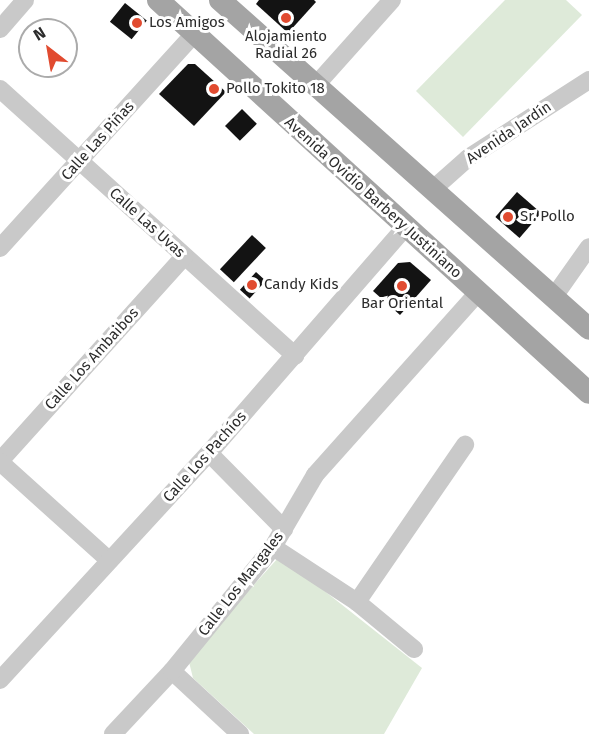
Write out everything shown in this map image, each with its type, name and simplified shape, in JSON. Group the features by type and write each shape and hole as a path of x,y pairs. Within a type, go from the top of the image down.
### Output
{"main road":[{"name":"Avenida Ovidio Barbery Justiniano","path":"158,0 404,229 478,292 589,393"},
{"path":"220,0 589,329"}],"street":[{"path":"0,29 24,0"},
{"path":"316,85 392,0"},
{"name":"Calle Las Piñas","path":"0,248 195,34"},
{"name":"Avenida Jardín","path":"432,190 468,158 589,80"},
{"name":"Calle Las Uvas","path":"0,89 295,356"},
{"name":"Calle Los Pachíos","path":"0,681 209,453 404,229"},
{"path":"553,298 589,247"},
{"name":"Calle Los Ambaibos","path":"0,462 184,257"},
{"name":"Calle Los Mangales","path":"113,734 172,671 273,547 315,475 478,292"},
{"path":"357,602 465,445"},
{"path":"209,453 284,529"},
{"path":"0,462 109,560"},
{"path":"273,547 357,602 414,649"},
{"path":"172,671 240,734"}],"green space":[{"path":"505,0 566,0 582,15 463,137 416,91"},
{"path":"278,558 284,559 422,668 384,734 254,734 193,678 188,658"}],"building":[{"name":"Alojamiento Radial 26","path":"259,0 314,0 316,2 288,33 256,4"},
{"path":"125,3 147,21 132,39 110,22"},
{"path":"188,64 195,64 226,92 194,126 159,94"},
{"path":"242,109 257,124 240,141 225,126"},
{"path":"517,192 541,213 520,238 495,217"},
{"path":"252,235 266,248 234,282 220,269"},
{"name":"Bar Oriental","path":"410,262 431,280 400,315 373,291 398,263"},
{"name":"Candy Kids","path":"256,272 266,281 250,299 240,290"}],"place":[{"name":"Alojamiento Radial 26","path":"286,18"},
{"name":"Los Amigos","path":"137,23"},
{"name":"Pollo Tokito 18","path":"214,89"},
{"name":"Sr. Pollo","path":"508,217"},
{"name":"Candy Kids","path":"252,285"},
{"name":"Bar Oriental","path":"402,286"}]}
